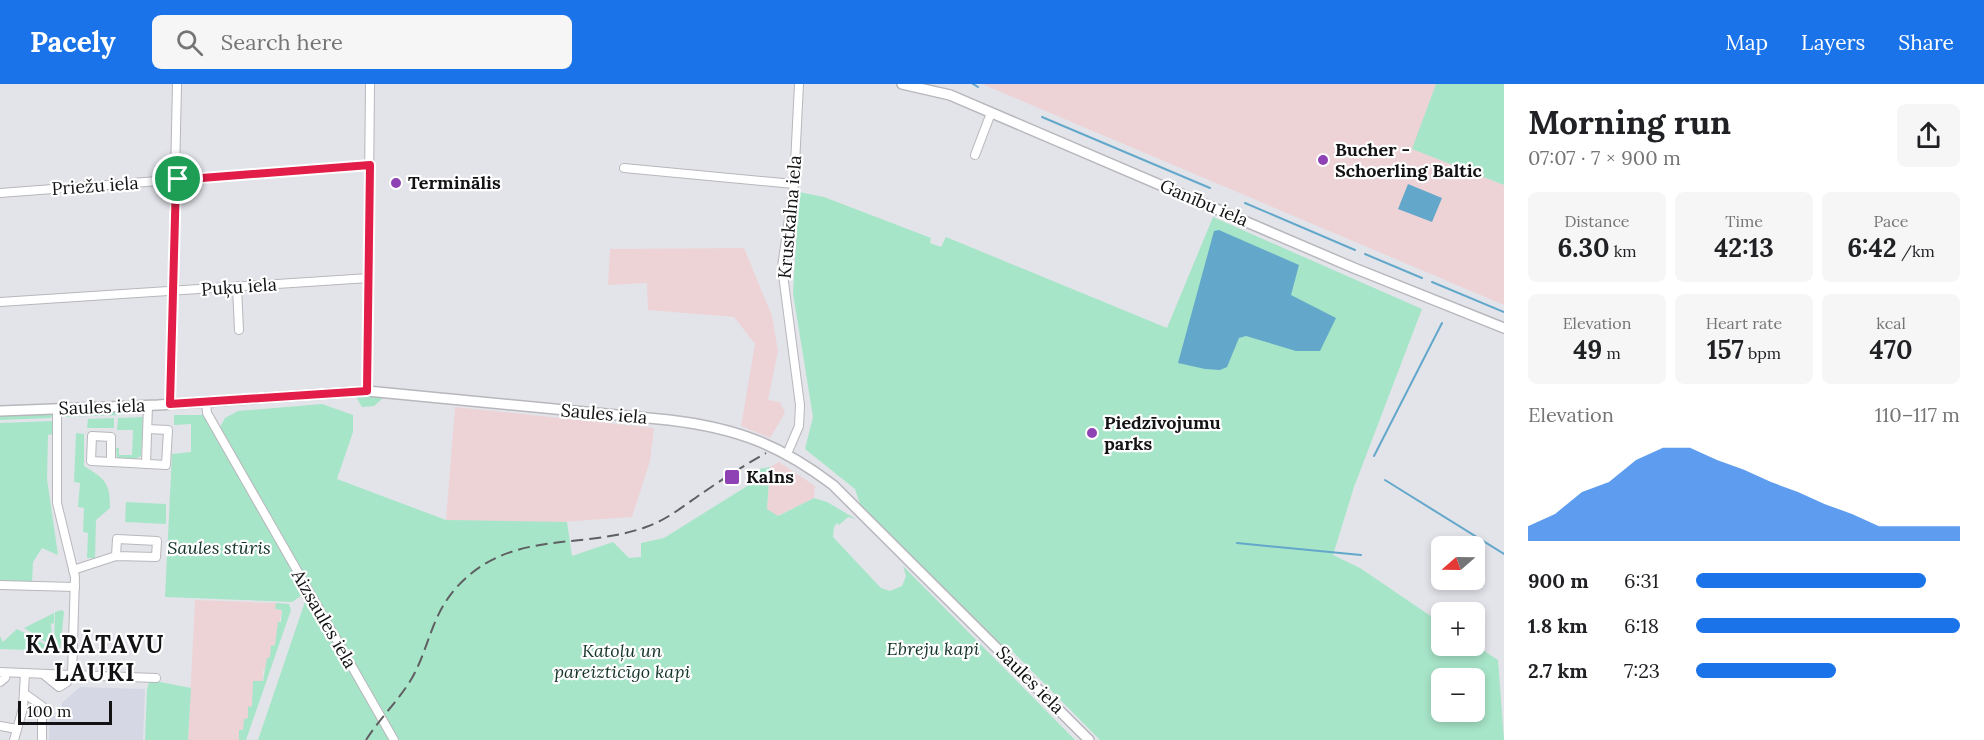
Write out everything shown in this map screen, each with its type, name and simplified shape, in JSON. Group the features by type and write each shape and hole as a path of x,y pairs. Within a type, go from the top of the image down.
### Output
{"street":[{"path":"170,404 177,84"},
{"path":"367,391 370,84"},
{"name":"Krustkalna iela","path":"787,454 799,426 800,405 782,267 794,184 799,84"},
{"name":"Ganību iela","path":"902,84 950,95 1354,268 1504,328"},
{"path":"975,155 991,113"},
{"name":"Priežu iela","path":"0,193 370,165"},
{"path":"624,168 794,184"},
{"name":"Puķu iela","path":"0,302 369,278"},
{"path":"237,287 239,330"},
{"name":"Saules iela","path":"0,411 170,404 367,391 708,424 752,436 787,454 833,485 1089,740"},
{"name":"Aizsaules iela","path":"206,402 207,413 394,740"},
{"path":"146,464 148,405"},
{"path":"43,674 59,687 72,675 75,587 62,532 55,483 57,409"},
{"path":"111,462 166,465 168,430 148,429"},
{"path":"69,564 116,556 156,557 157,541 117,539 116,556"},
{"path":"0,585 75,587"},
{"path":"0,682 5,678 3,672 156,678"},
{"path":"14,740 25,694 25,673"},
{"path":"25,694 42,706 42,740"},
{"path":"0,726 17,729"}],"shaded area":[{"path":"982,84 1436,84 1413,149 1504,185 1504,305"},
{"path":"744,248 772,316 778,351 768,400 780,402 785,413 770,438 741,426 755,344 734,317 648,310 647,283 608,285 610,249"},
{"path":"455,407 654,428 650,461 632,517 547,523 446,520"},
{"path":"779,462 815,486 814,498 777,516 767,509 770,467"},
{"path":"195,600 276,603 276,609 282,610 275,646 266,670 263,670 263,682 243,731 239,731 239,740 188,740"},
{"path":"80,687 145,689 143,740 49,740 50,716 60,716 62,703"}],"green space":[{"path":"1436,84 1504,84 1504,185 1412,149"},
{"name":"Piedzīvojumu parks","path":"799,192 824,197 931,238 930,243 941,247 946,237 1167,328 1213,217 1422,309 1354,487 1333,555 1360,568 1431,616 1431,656 1485,656 1485,652 1498,660 1504,740 1100,740 1008,647 1003,648 861,507 855,489 805,449 813,417 793,293"},
{"path":"355,395 382,396 382,399 374,406 362,407"},
{"path":"322,404 353,415 353,432 337,479 446,520 567,522 572,556 613,542 629,558 641,557 641,543 664,538 752,483 759,469 770,467 767,509 778,516 814,498 827,502 856,519 848,517 839,525 837,523 833,537 881,588 890,591 902,586 906,576 903,566 1075,740 258,740 310,587 220,427 225,418 238,411"},
{"path":"112,410 122,412 122,415 60,417 62,412"},
{"path":"53,413 51,418 0,420 0,414"},
{"name":"Saules stūris","path":"174,415 203,415 305,593 292,602 165,597 172,454 191,452 191,424 174,425"},
{"path":"143,417 141,456 135,459 117,458 116,448 119,448 119,455 132,455 133,430 117,430 118,418"},
{"path":"114,418 114,428 87,428 88,419"},
{"path":"53,421 53,434 48,435 47,479 58,555 42,548 33,562 32,583 0,582 0,423"},
{"path":"76,433 84,434 84,466 105,482 109,492 110,508 96,520 95,558 87,558 88,533 83,532 84,508 78,507 80,483 74,482"},
{"path":"126,502 166,504 166,524 125,522"},
{"path":"276,603 289,604 291,610 246,740 239,740 239,730 243,730 244,719 248,718 248,707 252,706 253,681 263,681 271,646 275,645 282,610 275,609"},
{"path":"62,610 64,612 60,651 54,647 55,612"},
{"path":"54,613 54,623 51,624 53,647 24,628"},
{"path":"17,629 57,651 0,649 0,636 3,642"},
{"path":"150,680 191,688 188,740 145,740 147,689"}],"water":[{"path":"1408,184 1442,198 1432,222 1398,209"},
{"path":"1219,230 1299,265 1291,295 1336,318 1320,351 1296,351 1246,336 1239,338 1227,367 1220,370 1178,363 1214,231"}],"waterway":[{"path":"973,84 978,87"},
{"path":"1042,117 1210,188"},
{"path":"1245,203 1355,250"},
{"path":"1365,254 1422,278"},
{"path":"1432,282 1504,312"},
{"path":"1374,456 1442,323"},
{"path":"1385,480 1504,554"},
{"path":"1237,543 1361,555"}],"railway":[{"path":"366,740 412,678 441,610 448,599 456,588 477,569 499,557 522,549 621,534 654,524 766,453"}],"place":[{"name":"Bucher - Schoerling Baltic","path":"1323,160"},
{"name":"Terminālis","path":"396,183"},
{"name":"Piedzīvojumu parks","path":"1092,433"},
{"name":"Kalns","path":"732,477"}],"district":[{"name":"KARĀTAVU LAUKI","path":"95,659"}],"route":[{"path":"370,165 367,391 170,404 175,188 178,179 370,165"}],"park label":[{"name":"Ebreju kapi","path":"933,649"},
{"name":"Katoļu un pareizticīgo kapi","path":"622,661"}]}
